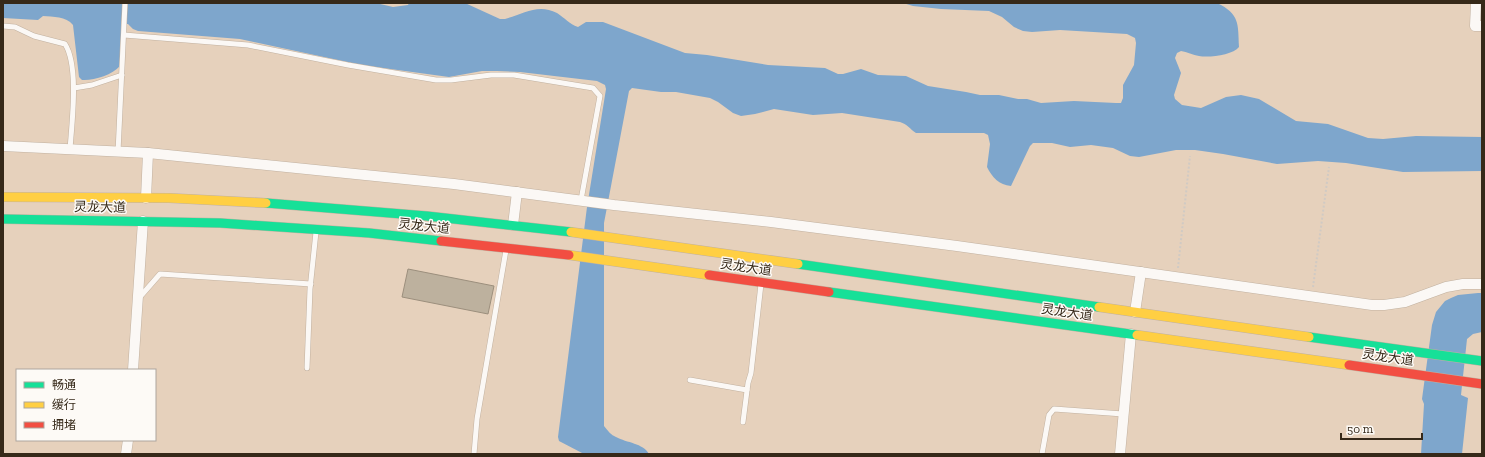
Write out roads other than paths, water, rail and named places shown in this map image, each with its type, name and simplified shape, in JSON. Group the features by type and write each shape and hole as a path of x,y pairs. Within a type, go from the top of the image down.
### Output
{"main road":[{"name":"灵龙大道","path":"3,197 222,200 326,207 513,225 1481,361"},
{"name":"灵龙大道","path":"3,219 220,223 414,237 506,247 1480,383"}],"street":[{"path":"1476,3 1475,26 1482,26"},
{"path":"3,146 148,153 454,184 614,205 926,242 1372,305 1405,302 1446,287 1463,284 1482,284"},
{"path":"146,198 148,153"},
{"path":"513,225 517,192"},
{"path":"132,369 143,221"},
{"path":"1135,312 1141,272"},
{"path":"1120,454 1131,334"},
{"path":"126,454 128,441"}],"lane":[{"path":"118,152 125,3"},
{"path":"3,26 15,27 34,36 65,44 69,50 74,88 70,149"},
{"path":"124,35 248,45 348,65 436,80 451,80 491,75 514,75 593,88 600,96 583,200"},
{"path":"74,88 92,85 122,75"},
{"path":"307,368 311,284 316,229"},
{"path":"474,454 477,419 506,247"},
{"path":"137,301 160,274 311,284"},
{"path":"744,422 761,282"},
{"path":"690,380 747,390"},
{"path":"1042,454 1049,415 1054,409 1057,408 1123,414"}],"water":[{"path":"3,3 376,3 393,7 408,5 409,3 465,3 500,19 505,19 531,10 543,9 557,13 578,27 586,22 603,22 685,53 768,65 825,68 838,74 861,69 878,75 906,76 928,86 980,95 999,95 1018,99 1027,99 1041,103 1074,101 1121,103 1123,98 1123,85 1134,65 1136,43 1135,38 1127,34 1060,30 1032,32 1023,31 1014,27 1002,17 989,11 941,9 913,6 903,3 1217,3 1230,11 1236,20 1238,26 1239,47 1232,52 1214,56 1203,57 1181,51 1177,53 1175,58 1181,73 1174,95 1175,99 1182,105 1201,108 1226,97 1241,95 1259,99 1296,121 1328,124 1368,138 1383,139 1416,136 1482,137 1482,171 1403,172 1346,163 1318,161 1277,164 1195,150 1176,150 1139,157 1130,156 1113,148 1091,145 1070,147 1052,143 1033,143 1030,146 1011,186 996,180 987,167 990,144 988,135 984,133 916,133 907,125 900,122 842,113 813,115 774,109 741,116 733,113 710,98 676,92 661,92 632,88 629,91 604,223 604,426 614,436 639,445 649,454 584,454 559,441 558,437 587,207 606,89 605,85 597,81 520,72 482,71 449,77 361,65 240,39 138,31 133,29 128,24 122,24 120,66 102,77 91,80 82,80 79,77 73,25 70,22 59,18 43,16 38,20 3,18"},
{"path":"1482,293 1482,332 1473,334 1467,339 1461,395 1468,398 1462,454 1421,454 1424,404 1422,399 1432,325 1436,312 1445,301 1451,298 1458,295"}]}
